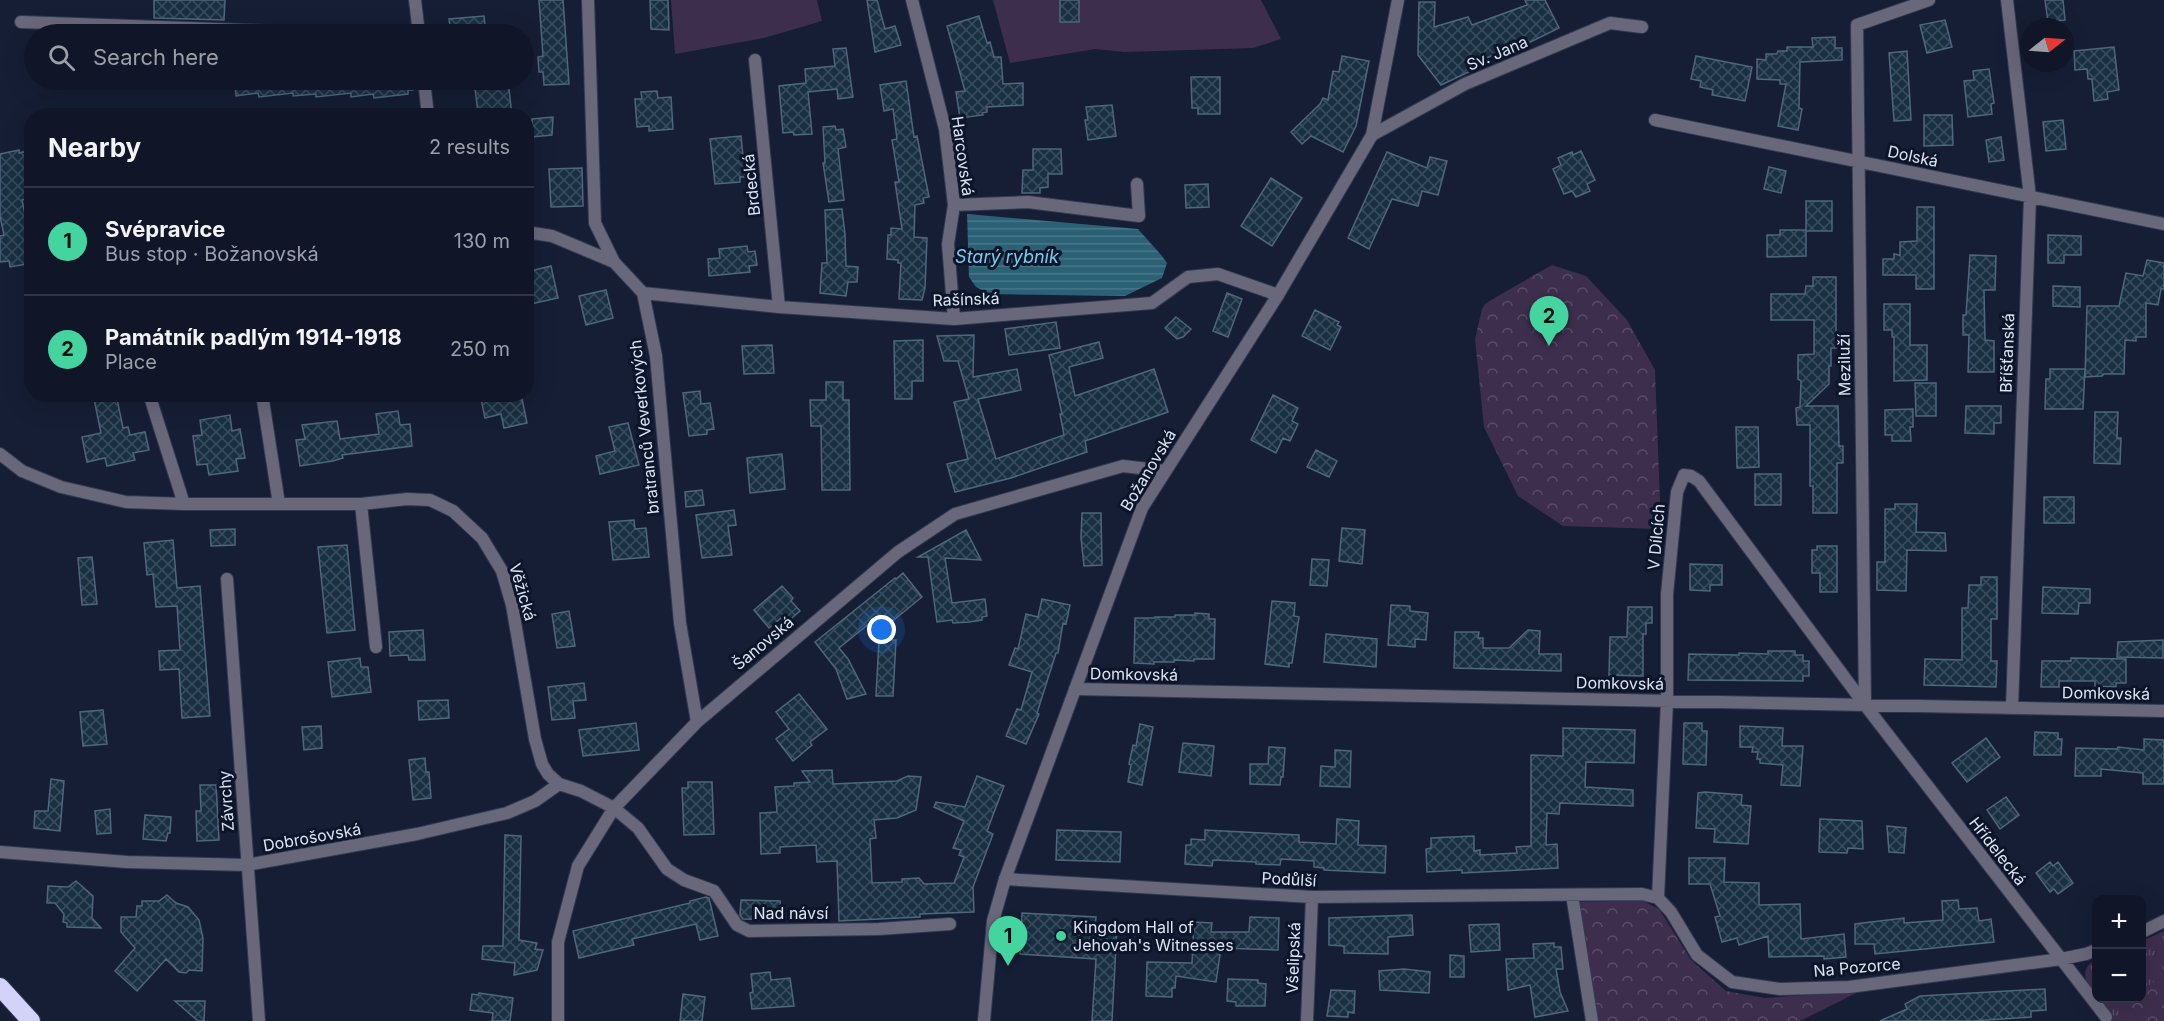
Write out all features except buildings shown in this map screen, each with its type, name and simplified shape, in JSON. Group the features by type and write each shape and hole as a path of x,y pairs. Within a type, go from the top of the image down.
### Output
{"highway":[{"path":"0,987 31,1021"}],"street":[{"path":"415,0 418,24"},
{"path":"588,0 595,223 614,262 643,292"},
{"name":"Harcovská","path":"912,0 945,129 954,205 948,244 954,319"},
{"name":"Božanovská","path":"984,1021 993,921 1005,879 1142,508 1278,295 1372,135 1398,0"},
{"name":"Meziluží","path":"1865,705 1857,25 1929,0"},
{"name":"Bříšťanská","path":"2007,0 2030,197 2012,708"},
{"path":"21,22 76,24"},
{"name":"Sv. Jana","path":"1372,135 1465,84 1610,23 1642,27"},
{"name":"Brdecká","path":"755,60 779,307"},
{"path":"425,90 427,108"},
{"name":"Dolská","path":"1655,120 2164,224"},
{"path":"954,205 1028,202 1139,216 1137,184"},
{"path":"534,233 552,236 614,262"},
{"name":"Rašínská","path":"643,292 779,307 954,319 1152,303 1188,277 1218,274 1278,295"},
{"name":"bratranců Veverkových","path":"643,292 656,356 680,623 697,722"},
{"path":"152,402 184,504"},
{"path":"263,402 279,504"},
{"name":"Věžická","path":"0,454 22,471 61,487 126,502 361,504 407,499 430,500 453,511 482,538 502,572 512,605 542,764 548,774 559,784"},
{"name":"Šanovská","path":"558,1021 558,942 578,866 614,808 697,722 898,552 955,514 1123,466 1165,471"},
{"name":"V Dílcích","path":"1658,898 1667,701 1667,594 1677,492 1684,475 1699,481 1865,705"},
{"path":"361,504 376,647"},
{"name":"Závrchy","path":"226,579 259,1021"},
{"name":"Domkovská","path":"1075,689 2164,711"},
{"name":"Hřídelecká","path":"1865,705 2106,1017"},
{"path":"559,784 581,791 614,808"},
{"name":"Dobrošovská","path":"0,852 127,862 247,866 417,834 507,813 535,801 559,784"},
{"name":"Nad návsí","path":"614,808 638,828 667,869 684,880 714,891 737,925 749,931 879,929 950,924"},
{"name":"Podůlší","path":"1005,879 1312,897 1642,894 1658,898"},
{"path":"1572,895 1592,1021"},
{"name":"Všelipská","path":"1307,1021 1312,897"},
{"name":"Na Pozorce","path":"1658,898 1671,912 1697,955 1732,982 1780,989 1849,987 2061,959 2092,952"},
{"path":"2146,930 2164,921"}],"green space":[{"path":"671,0 817,0 822,21 764,38 675,54"},
{"path":"993,0 1261,0 1281,39 1253,48 1124,52 1095,49 1010,63"},
{"path":"1552,265 1586,276 1627,320 1655,370 1661,529 1563,526 1518,496 1484,427 1475,339 1482,309 1485,304"},
{"path":"1641,900 1659,909 1691,960 1726,991 1765,998 1860,991 1800,1021 1597,1021 1579,902"},
{"path":"2164,931 2164,986 2158,979 2146,988 2146,939"},
{"path":"2092,963 2092,990 2085,972"},
{"path":"2158,979 2164,986 2164,1021 2140,1021 2127,1003 2146,1003 2146,988"},
{"path":"2101,1003 2127,1003 2140,1021 2109,1021 2112,1018"}],"water":[{"name":"Starý rybník","path":"967,214 1138,229 1167,263 1162,278 1125,296 990,294 976,287 969,277"}],"place":[{"name":"Památník padlým 1914-1918","path":"1549,346"},
{"name":"Kingdom Hall of Jehovah's Witnesses","path":"1061,936"},
{"name":"Svépravice","path":"1008,966"}]}
